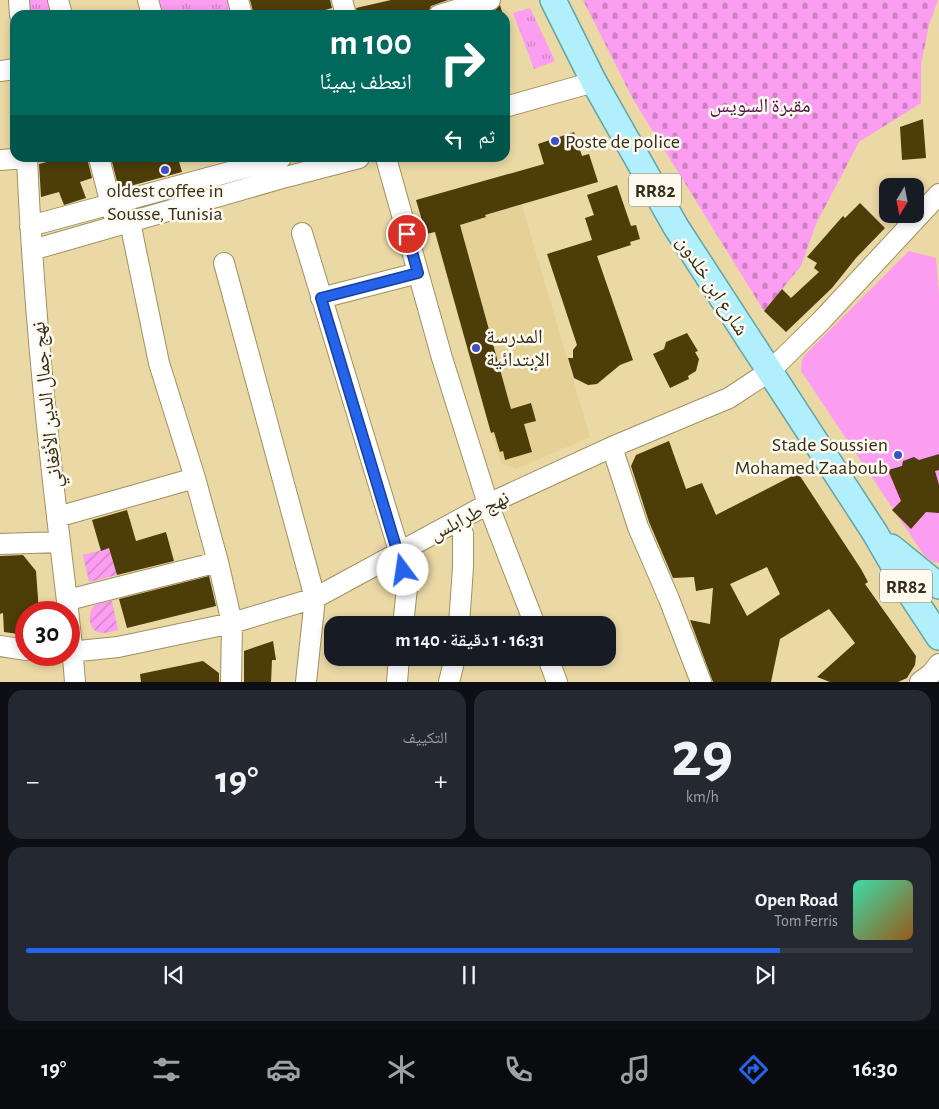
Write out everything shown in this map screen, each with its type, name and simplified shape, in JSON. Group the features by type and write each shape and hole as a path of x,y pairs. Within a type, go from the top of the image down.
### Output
{"main road":[{"name":"شارع ابن خلدون","path":"553,0 594,82 676,227 876,533 906,587 939,638"},
{"name":"شارع ابن خلدون","path":"876,533 934,578"}],"street":[{"path":"439,10 490,0"},
{"path":"510,106 594,82"},
{"name":"نهج جمال الدين الأفغاني","path":"27,162 30,226 42,380 68,600"},
{"path":"100,162 111,204 124,224 159,363 195,478 218,562 232,623 231,682"},
{"path":"30,226 267,162"},
{"path":"32,250 345,162"},
{"path":"387,162 418,273 488,504 532,616"},
{"name":"نهج طرابلس","path":"80,651 118,647 232,623 315,598 488,504 612,447 729,398 770,371 821,321 939,194"},
{"path":"302,233 399,551 407,588 404,616"},
{"path":"224,262 315,598 306,682"},
{"path":"321,298 418,273"},
{"path":"612,447 638,527 669,599 701,682"},
{"path":"57,517 195,478"},
{"path":"457,521 463,534 460,616"},
{"path":"0,544 60,542"},
{"path":"68,600 218,562"},
{"path":"0,646 15,648"},
{"path":"920,682 932,674 939,664"},
{"name":"نهج جمال الدين الأفغاني","path":"73,666 75,682"},
{"path":"397,682 398,666"},
{"path":"449,682 453,666"},
{"path":"551,666 557,682"}],"shaded area":[{"path":"522,205 590,437 516,469 501,463 434,232"}],"green space":[{"path":"29,0 52,0 55,10 29,10"},
{"path":"156,0 229,0 232,10 159,10"},
{"name":"مقبرة السويس","path":"583,0 938,0 929,25 921,64 921,103 859,142 816,224 801,266 764,311 633,99"},
{"path":"530,8 555,61 534,69 513,13"},
{"name":"Stade Soussien Mohamed Zaaboub","path":"909,251 936,258 939,295 939,563 933,562 923,554 801,371 802,360 805,355"},
{"path":"109,548 117,575 89,582 83,555"},
{"path":"112,601 118,630 104,633 97,632 91,626 91,612 98,604"}],"building":[{"path":"250,0 330,0 332,8 325,10 253,10"},
{"path":"391,0 448,0 431,6 429,10 357,10 356,8"},
{"path":"500,5 502,10 495,10"},
{"path":"923,119 926,158 902,160 900,127"},
{"path":"574,132 582,156 589,154 598,182 485,215 486,217 460,225 511,409 531,403 536,421 524,424 532,452 505,460 503,451 500,452 494,432 491,433 435,232 426,234 416,200 544,164 538,144"},
{"path":"47,162 88,162 92,178 80,182 86,198 64,205 59,192 41,197 39,164"},
{"path":"112,162 179,162 182,172 119,189"},
{"path":"617,185 631,226 636,225 640,239 630,242 631,245 597,256 633,360 620,365 597,384 588,385 574,378 568,358 573,358 573,350 577,345 547,254 592,240 585,218 594,215 587,195"},
{"path":"860,203 885,228 856,258 832,288 786,332 764,311 782,289 791,298 819,272 814,268 817,263 807,257 843,216 845,218"},
{"path":"687,333 698,351 695,352 699,359 696,371 688,376 689,379 670,388 653,354 664,349 666,342"},
{"path":"669,441 686,489 702,483 716,515 798,473 861,569 868,582 865,584 916,656 915,665 907,678 898,682 830,682 817,677 855,643 829,609 780,639 771,682 713,682 690,620 710,624 713,588 696,591 694,577 673,578 649,522 631,466 636,455","holes":["767,567 780,594 747,616 730,584"]},
{"path":"939,454 939,470 935,471 939,485 939,513 926,512 911,529 892,510 901,501 888,470 902,466 903,461 914,457 919,460"},
{"path":"127,510 136,541 166,532 174,561 117,575 109,548 101,551 92,520"},
{"path":"23,555 36,571 38,601 15,601 15,634 4,632 3,613 0,614 0,556"},
{"path":"209,576 216,606 127,628 119,599"},
{"path":"273,641 276,660 272,660 271,682 244,682 244,651"},
{"path":"203,661 219,673 219,682 141,682 140,674"}],"place":[{"name":"Poste de police","path":"555,141"},
{"name":"oldest coffee in Sousse, Tunisia","path":"165,170"},
{"name":"المدرسة الإبتدائية","path":"476,348"},
{"name":"Stade Soussien Mohamed Zaaboub","path":"898,455"}],"route":[{"path":"403,570 399,551 321,298 418,273 407,234"}]}
